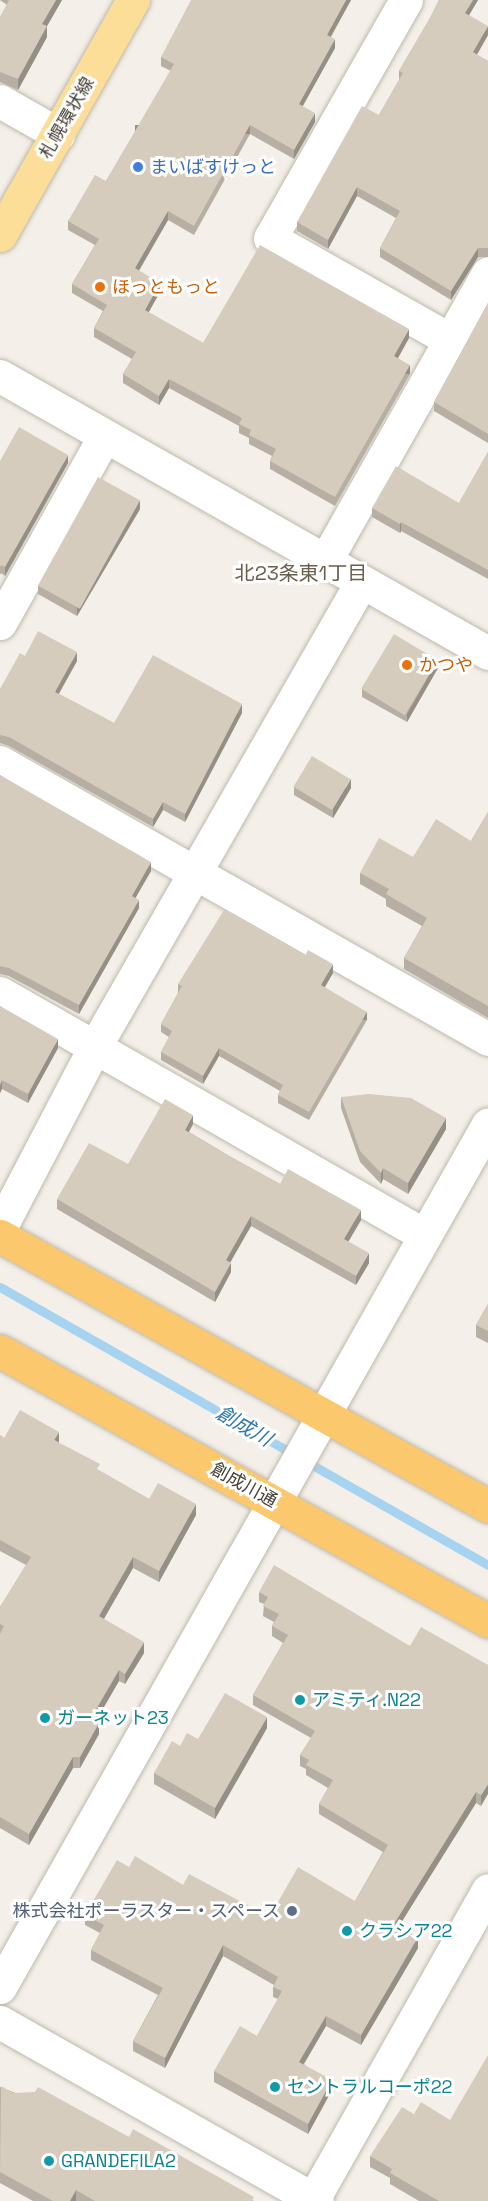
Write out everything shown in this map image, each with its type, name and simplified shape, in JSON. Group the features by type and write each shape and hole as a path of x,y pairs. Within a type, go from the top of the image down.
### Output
{"highway":[{"path":"0,1236 317,1426 488,1506"},
{"name":"創成川通","path":"0,1351 280,1490 488,1621"}],"main road":[{"name":"札幌環状線","path":"0,235 133,0"}],"street":[{"path":"406,0 270,238 450,340"},
{"path":"0,101 58,134"},
{"path":"324,563 450,340 483,295"},
{"path":"0,376 324,563 488,653"},
{"path":"0,623 104,437"},
{"path":"0,1228 94,1048 362,583"},
{"path":"0,762 488,1039"},
{"path":"0,993 425,1235"},
{"path":"0,1987 488,1124"},
{"path":"0,2022 314,2200 488,1890"}],"building":[{"path":"9,0 56,0 42,24 47,26 18,79 0,72 0,17"},
{"path":"191,0 346,0 327,35 335,39 299,104 315,113 294,150 250,125 194,226 168,211 135,268 160,283 145,310 203,343 260,245 409,329 394,356 410,365 335,497 270,461 276,449 249,435 251,430 239,424 242,418 169,379 159,396 123,374 136,352 94,328 107,305 72,284 99,239 68,221 95,175 106,181 174,64 161,57"},
{"path":"439,0 473,0 465,13 488,26 473,52 488,61 488,248 478,248 451,291 380,248 400,211 357,187 328,240 297,222 362,106 379,115 403,73 399,71"},
{"path":"488,303 488,434 434,402"},
{"path":"19,427 68,455 5,567 1,565 0,567 0,461"},
{"path":"488,452 488,570 372,508 396,466 459,503"},
{"path":"98,477 140,500 80,609 38,585"},
{"path":"38,631 77,652 55,692 114,723 153,655 242,704 185,814 163,802 153,819 9,737 0,735 0,689 20,653 25,656"},
{"path":"394,634 438,660 405,715 361,689"},
{"path":"312,756 351,779 332,810 293,787"},
{"path":"0,775 151,862 132,896 139,900 79,1005 9,968 0,966"},
{"path":"488,812 488,1006 404,958 427,918 386,894 389,889 360,873 379,838 413,857 436,819 471,841"},
{"path":"224,910 305,956 308,950 333,964 321,985 367,1012 309,1112 278,1095 283,1085 219,1048 203,1076 161,1052 172,1031 161,1024 182,986 178,984"},
{"path":"0,1006 58,1039 28,1094 2,1080 0,1085"},
{"path":"369,1094 411,1098 446,1118 408,1183 383,1168 381,1173 360,1151 341,1097"},
{"path":"165,1099 193,1115 185,1130 231,1157 280,1184 288,1169 361,1210 344,1239 369,1253 356,1276 251,1216 226,1260 231,1263 215,1292 57,1199 89,1143 128,1164"},
{"path":"488,1304 488,1331 476,1325"},
{"path":"20,1410 59,1432 54,1440 100,1464 97,1469 149,1499 158,1483 196,1504 159,1571 133,1557 99,1616 144,1642 125,1674 119,1670 91,1718 99,1723 80,1757 73,1757 29,1834 0,1817 0,1634 4,1626 0,1624 0,1607 31,1557 0,1540 0,1435 4,1438"},
{"path":"274,1565 410,1646 421,1627 488,1665 488,1784 481,1795 476,1792 394,1924 418,1937 361,2035 326,2016 299,2062 332,2080 308,2124 214,2071 240,2026 257,2036 282,1991 273,1987 278,1977 223,1945 165,2058 133,2041 163,1988 91,1950 104,1925 85,1915 117,1860 129,1867 135,1856 183,1885 189,1874 264,1914 271,1914 298,1867 355,1901 388,1845 319,1804 333,1780 306,1765 309,1760 300,1755 315,1731 253,1695 288,1635 272,1626 279,1614 263,1606 268,1597 259,1592"},
{"path":"225,1693 267,1717 215,1808 154,1773 172,1741 180,1746 187,1733 198,1739"},
{"path":"488,2055 488,2201 439,2201 390,2173 392,2169 370,2156 402,2107 414,2114 421,2102 450,2120"},
{"path":"1,2086 13,2093 35,2092 38,2087 129,2137 133,2129 254,2197 252,2201 95,2201 76,2190 70,2201 53,2201 0,2172"}],"waterway":[{"name":"創成川","path":"0,1287 488,1565"}],"place":[{"name":"まいばすけっと","path":"138,167"},
{"name":"ほっともっと","path":"100,287"},
{"name":"かつや","path":"407,665"},
{"name":"アミティ.N22","path":"300,1700"},
{"name":"ガーネット23","path":"45,1718"},
{"name":"株式会社ポーラスター・スペース","path":"292,1911"},
{"name":"クラシア22","path":"347,1931"},
{"name":"セントラルコーポ22","path":"275,2087"},
{"name":"GRANDEFILA2","path":"49,2161"}],"district":[{"name":"北23条東1丁目","path":"301,573"}]}
